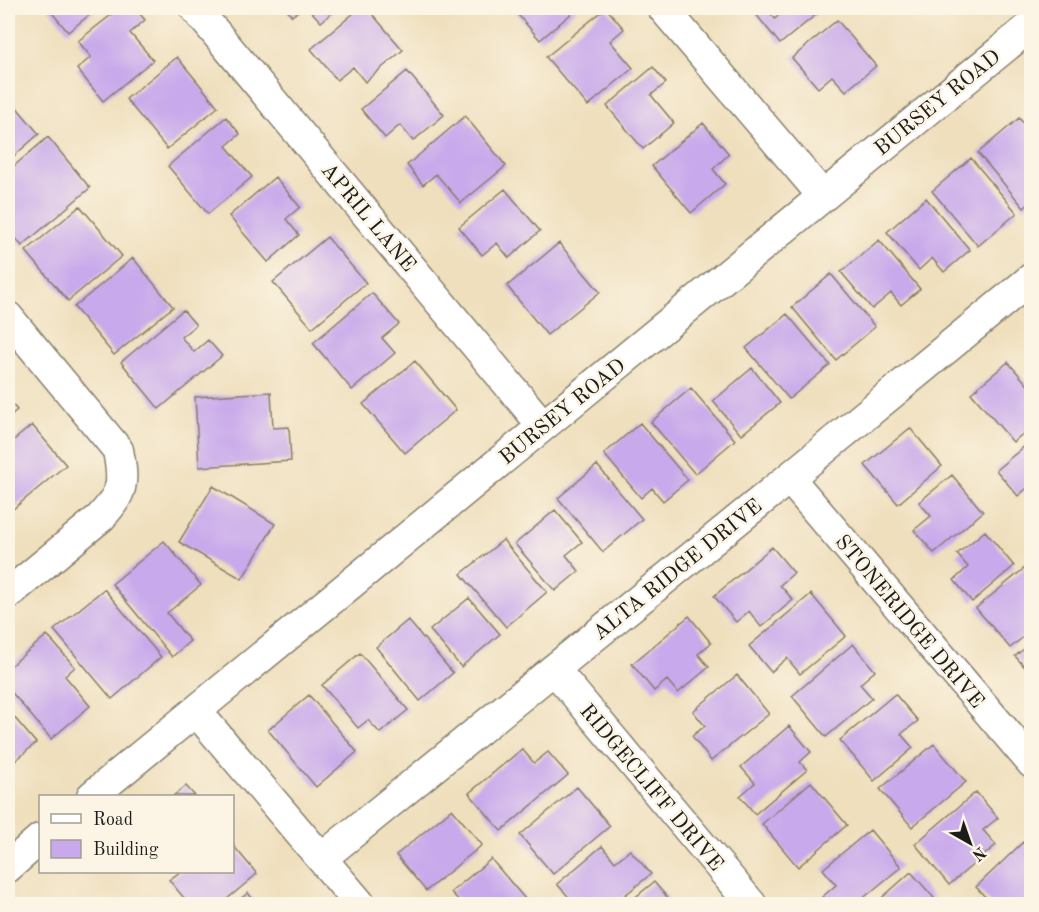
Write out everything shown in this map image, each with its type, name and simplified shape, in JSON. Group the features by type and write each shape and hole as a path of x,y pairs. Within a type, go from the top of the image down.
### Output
{"street":[{"name":"APRIL LANE","path":"195,8 543,426"},
{"path":"663,8 823,196"},
{"name":"BURSEY ROAD","path":"93,795 1032,25"},
{"name":"ALTA RIDGE DRIVE","path":"322,858 789,478 1028,289"},
{"path":"8,317 118,450 122,474 121,489 101,517 8,594"},
{"name":"STONERIDGE DRIVE","path":"789,478 1032,763"},
{"name":"RIDGECLIFF DRIVE","path":"554,669 751,904"},
{"path":"196,711 360,904"},
{"path":"8,867 39,840"}],"building":[{"path":"48,8 98,8 68,32"},
{"path":"120,8 135,8 145,20 130,33 153,60 103,101 77,69 91,57 78,41"},
{"path":"285,8 302,8 292,16"},
{"path":"308,8 338,8 321,22"},
{"path":"360,8 367,8 403,50 365,82 353,67 337,80 311,49"},
{"path":"512,8 578,8 540,40"},
{"path":"606,8 624,29 610,41 633,68 588,106 546,57"},
{"path":"761,8 766,8 775,19 780,14 775,8 824,8 780,44 755,13"},
{"path":"837,20 876,66 846,91 832,76 818,88 792,58"},
{"path":"177,57 218,107 167,149 126,99"},
{"path":"653,67 666,83 651,95 674,123 643,149 607,106"},
{"path":"407,71 444,115 413,141 400,125 385,138 361,109"},
{"path":"8,97 39,134 8,161"},
{"path":"465,116 506,166 461,203 436,174 423,185 407,165"},
{"path":"226,117 240,134 226,146 252,177 208,214 168,166"},
{"path":"1019,118 1032,133 1032,201 1024,208 978,153"},
{"path":"703,123 729,154 713,169 725,184 691,213 652,166"},
{"path":"48,137 90,188 22,246 8,229 8,171"},
{"path":"971,158 1017,213 978,246 932,191"},
{"path":"275,177 300,207 286,219 299,235 268,262 229,216"},
{"path":"505,189 540,231 509,258 497,243 482,255 459,227"},
{"path":"926,198 970,250 944,272 932,258 919,270 887,232"},
{"path":"80,206 122,256 68,301 26,251"},
{"path":"327,237 366,283 312,328 273,282"},
{"path":"879,240 920,289 901,305 891,293 872,309 841,272"},
{"path":"559,243 600,292 547,335 507,286"},
{"path":"133,258 173,307 114,355 74,307"},
{"path":"831,274 875,327 836,360 792,307"},
{"path":"372,293 399,324 382,338 395,353 352,390 313,343"},
{"path":"183,310 196,325 181,337 194,352 208,340 222,356 159,409 121,362"},
{"path":"787,314 830,365 789,399 746,348"},
{"path":"415,361 456,410 405,453 363,404"},
{"path":"1008,362 1032,390 1032,426 1013,442 971,393"},
{"path":"752,368 780,403 741,435 713,401"},
{"path":"691,388 735,440 695,474 651,422"},
{"path":"271,392 273,428 289,427 291,461 199,467 195,397"},
{"path":"8,399 17,410 8,418"},
{"path":"640,423 688,480 663,501 652,488 641,498 604,454"},
{"path":"32,425 66,465 12,510 8,505 8,445"},
{"path":"910,428 942,466 898,504 865,465"},
{"path":"1032,440 1032,484 1018,496 996,470"},
{"path":"597,465 642,519 603,552 558,498"},
{"path":"952,475 983,512 934,553 914,530 931,516 919,502"},
{"path":"213,486 275,524 242,579 179,542"},
{"path":"555,510 582,542 566,555 579,571 555,591 515,544"},
{"path":"985,531 1014,566 972,602 954,580 968,567 957,554"},
{"path":"503,540 547,592 506,627 461,574"},
{"path":"164,541 201,585 167,613 190,641 172,657 112,584"},
{"path":"772,547 794,573 780,585 793,600 761,627 749,611 736,622 714,596"},
{"path":"1032,562 1032,630 1010,648 976,608"},
{"path":"104,589 161,657 112,699 54,630"},
{"path":"811,594 846,636 800,674 787,658 771,672 749,646"},
{"path":"469,598 500,634 461,667 430,630"},
{"path":"689,616 711,643 698,654 709,667 678,693 667,680 654,691 632,664"},
{"path":"408,620 453,673 420,701 376,647"},
{"path":"47,635 75,667 65,676 90,706 51,739 8,688 8,668"},
{"path":"1032,643 1032,675 1015,656"},
{"path":"853,644 875,671 860,684 872,698 826,737 792,696"},
{"path":"360,653 408,710 380,733 368,720 358,728 322,685"},
{"path":"737,675 769,714 711,761 692,736 705,726 693,711"},
{"path":"895,694 918,721 901,734 913,748 874,781 840,740"},
{"path":"309,695 357,752 316,787 268,730"},
{"path":"8,710 36,743 8,767"},
{"path":"789,726 811,752 800,762 807,770 755,814 740,796 755,783 741,767"},
{"path":"934,744 966,782 912,827 880,789"},
{"path":"522,749 534,763 548,752 568,775 501,831 469,793"},
{"path":"811,782 847,825 798,867 762,824"},
{"path":"186,786 194,795 174,795"},
{"path":"577,787 610,826 553,874 520,835"},
{"path":"976,792 998,818 983,830 996,845 949,885 915,844"},
{"path":"452,809 482,845 426,891 396,855"},
{"path":"870,830 901,867 856,904 828,904 822,897 836,885 823,869"},
{"path":"1023,842 1032,851 1032,902 1029,904 992,904 976,887"},
{"path":"234,846 257,874 221,904 189,904 169,880 179,873 234,873"},
{"path":"602,846 615,862 630,850 651,874 614,904 575,904 557,884"},
{"path":"491,859 525,899 519,904 462,904 451,892"},
{"path":"911,872 934,898 927,904 875,904"},
{"path":"654,882 673,904 627,904"},
{"path":"248,893 257,904 234,904"}]}
